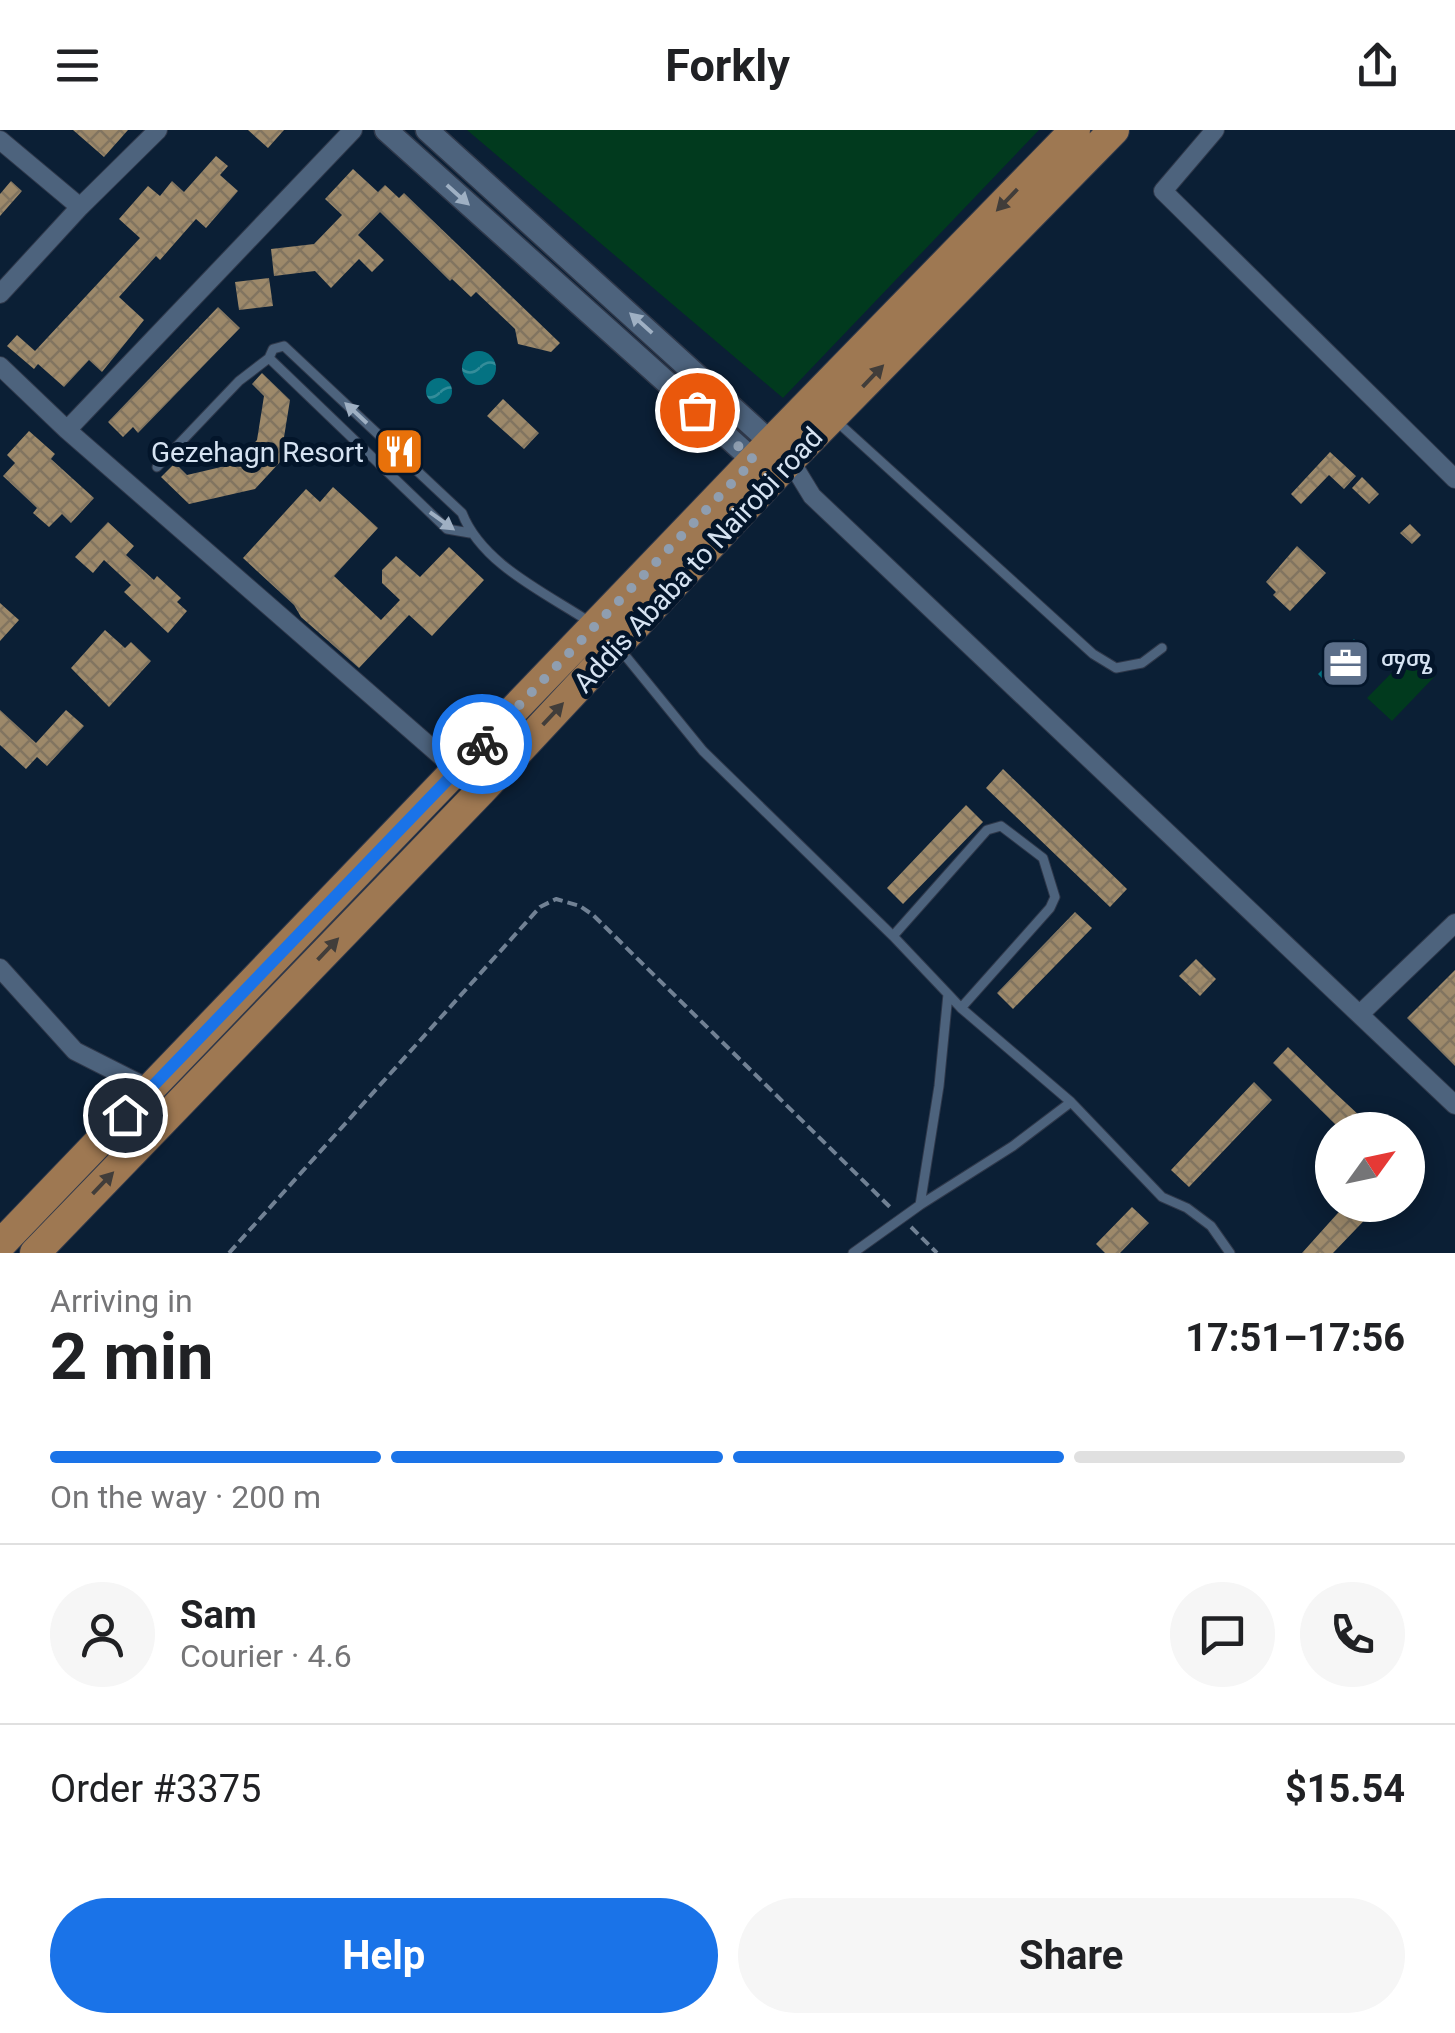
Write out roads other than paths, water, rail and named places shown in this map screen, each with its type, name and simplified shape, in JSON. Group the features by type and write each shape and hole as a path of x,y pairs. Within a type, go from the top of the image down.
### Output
{"highway":[{"name":"Addis Ababa to Nairobi road","path":"35,1253 618,646 772,460 1075,130"},
{"name":"Addis Ababa to Nairobi road","path":"0,1245 595,626 772,460 832,418 1114,130"}],"street":[{"path":"0,294 158,130"},
{"path":"67,430 352,130"},
{"path":"386,130 812,496 1455,1105"},
{"path":"427,130 772,460"},
{"path":"1215,130 1163,191 1455,479"},
{"path":"0,140 80,207"},
{"path":"0,366 67,430 481,792"},
{"path":"1360,1014 1455,923"},
{"path":"0,968 75,1050 150,1089"}],"lane":[{"path":"157,466 239,381 269,358 274,349 284,346 462,513 470,534 500,562 595,626"},
{"path":"269,358 447,529 470,534"},
{"path":"832,418 1093,654 1116,668 1142,663 1162,648"},
{"path":"618,646 703,751 893,936 961,1008 1071,1102 1162,1197 1187,1208 1211,1226 1230,1253"},
{"path":"893,936 986,830 1001,826 1042,858 1056,897 961,1008"},
{"path":"920,1205 939,1086 948,994"},
{"path":"853,1253 1013,1146 1071,1102"}],"water":[{"path":"479,351 491,356 496,368 491,380 479,385 467,380 462,368 467,356"},
{"path":"439,378 448,382 452,391 448,400 439,404 430,400 426,391 430,382"},
{"path":"1354,639 1366,652 1331,687 1318,674"}],"place":[{"name":"Gezehagn Resort","path":"399,452"},
{"name":"ማሜ","path":"1346,664"}]}
